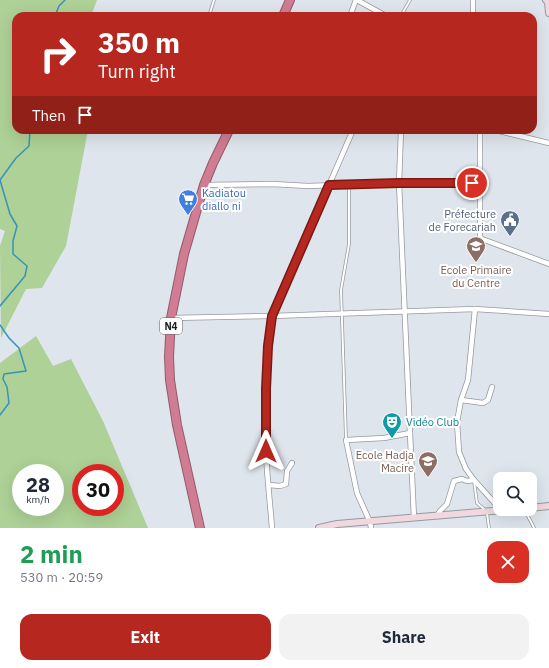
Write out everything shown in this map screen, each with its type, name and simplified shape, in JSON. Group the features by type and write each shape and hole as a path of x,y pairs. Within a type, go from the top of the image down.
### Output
{"highway":[{"path":"285,12 290,0"},
{"name":"N4","path":"200,528 177,425 170,380 169,357 171,318 184,254 204,185 212,163 227,134"}],"street":[{"path":"352,12 356,0 378,12"},
{"path":"473,0 473,12"},
{"path":"548,1 549,13"},
{"path":"272,528 266,451 266,389 268,346 272,316 351,134"},
{"path":"401,134 399,183 414,518"},
{"path":"480,134 480,237 482,240 549,264"},
{"path":"512,134 549,143"},
{"path":"204,185 272,184 308,186 399,183 480,183"},
{"path":"475,309 468,380 457,422 459,452 466,469 493,501"},
{"path":"171,318 475,309 549,314"},
{"path":"462,400 484,403 488,400 492,387"},
{"path":"371,525 357,492 346,440 384,438 410,434"},
{"path":"269,485 280,486 286,484 287,470 292,463"},
{"path":"437,516 447,504 454,482 462,479 467,481 474,480"},
{"path":"537,507 549,506"},
{"path":"319,528 337,524 371,525 414,518 493,510"}],"lane":[{"path":"210,12 214,0"},
{"path":"403,12 410,0"},
{"path":"346,440 341,290 348,244 349,185"},
{"path":"474,480 477,503 486,512 489,528"},
{"path":"528,516 534,528"}],"green space":[{"path":"0,0 97,0 92,12 12,12 12,134 87,134 66,246 42,288 26,289 1,338 0,246 5,231 0,229"},
{"path":"36,336 53,366 71,359 103,421 121,464 72,464 72,516 124,516 124,471 148,528 0,528 0,363"}],"waterway":[{"path":"57,12 59,6 65,0"},
{"path":"0,180 16,158 29,146 30,134"},
{"path":"0,180 10,214 17,226 13,241 13,254 27,266 25,276 0,306"},
{"path":"0,325 9,338 19,348 26,371 4,374 3,379 7,387 9,403 0,415"}],"place":[{"name":"Kadiatou diallo ni","path":"188,216"},
{"name":"Préfecture de Forecariah","path":"510,237"},
{"name":"Ecole Primaire du Centre","path":"476,263"},
{"name":"Vidéo Club","path":"392,439"},
{"name":"Ecole Hadja Macire","path":"428,478"}],"route":[{"path":"266,451 266,389 268,346 272,316 329,185 472,183"}]}
